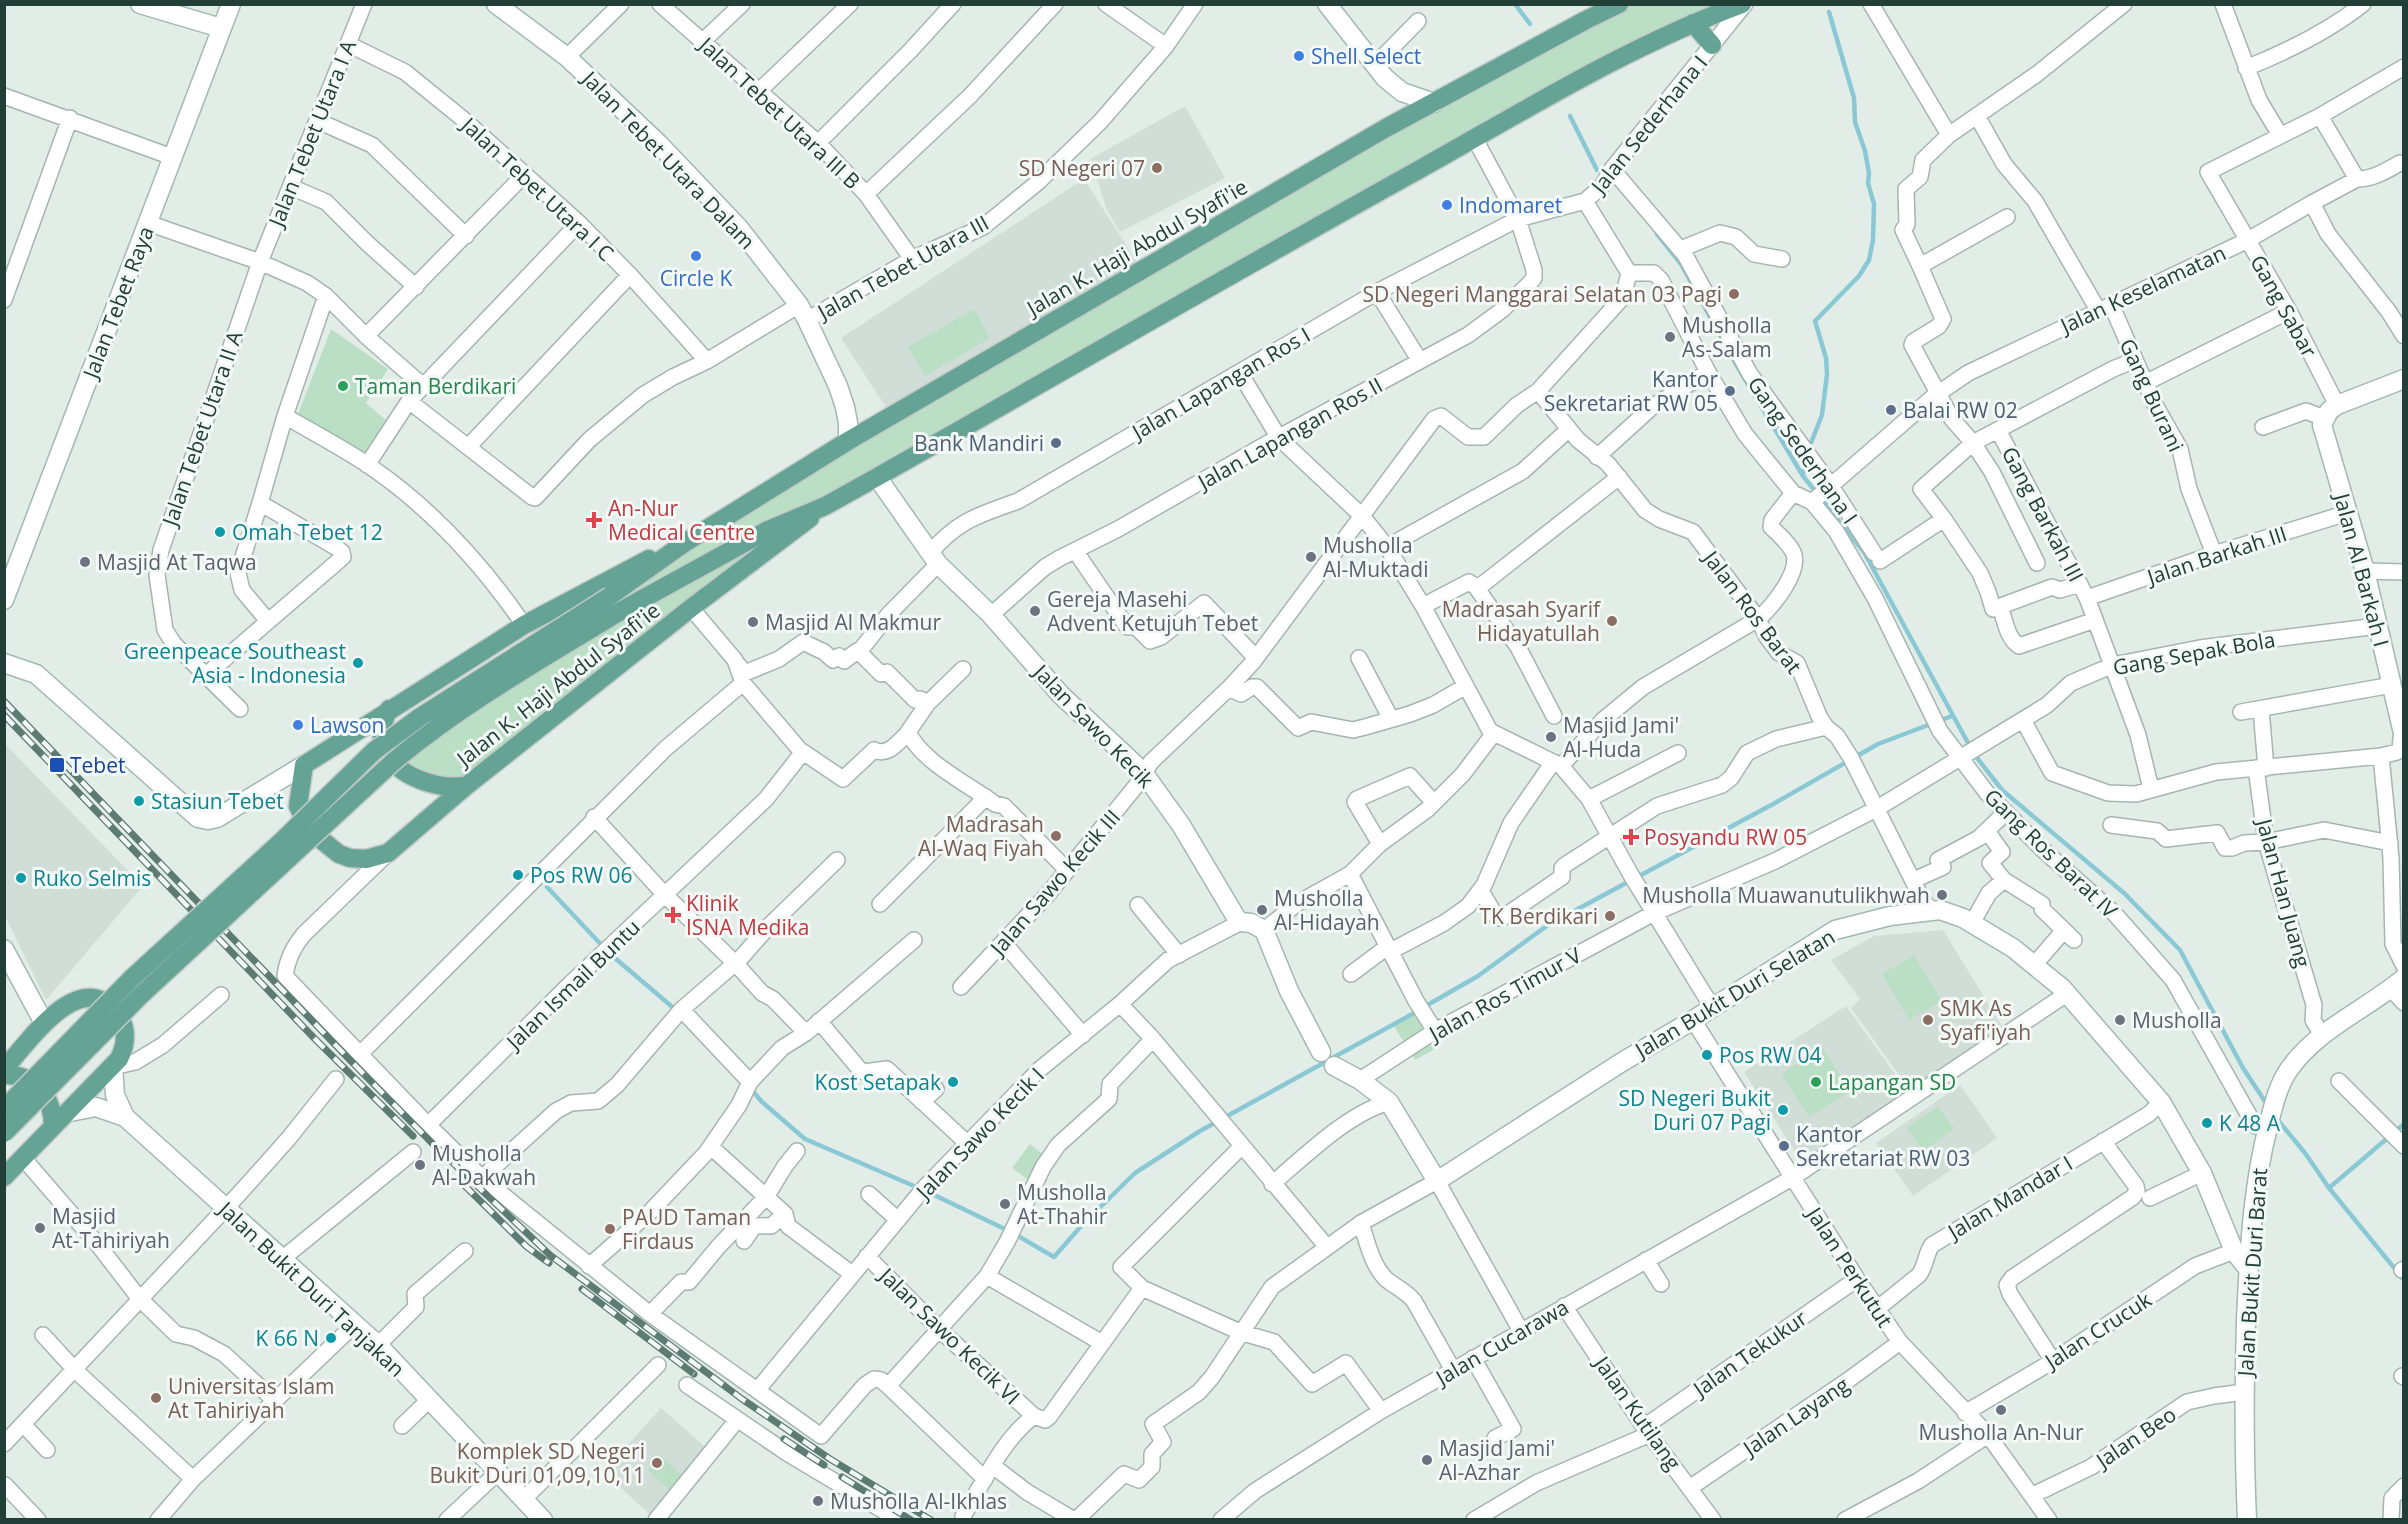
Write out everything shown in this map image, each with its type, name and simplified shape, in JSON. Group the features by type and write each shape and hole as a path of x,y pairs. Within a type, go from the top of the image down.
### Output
{"main road":[{"name":"Jalan K. Haji Abdul Syafi'ie","path":"4,1109 131,980 282,841 374,751 420,717 610,596 686,542 848,441 1386,128 1619,4"},
{"name":"Jalan K. Haji Abdul Syafi'ie","path":"4,1132 141,995 393,762 416,743 498,687 617,613 768,530 825,506 1205,289 1475,139 1571,82 1693,23 1744,4"},
{"path":"1693,23 1712,45"},
{"name":"Jalan K. Haji Abdul Syafi'ie","path":"686,542 630,567 524,625 304,765 298,806 309,830 339,854 350,858 366,859 388,853 466,786 691,608 825,506"},
{"path":"389,709 384,718 380,738 390,759 409,774 432,783 442,786 466,786"},
{"path":"4,1069 44,1023 66,1004 76,1000 87,998 106,1004 118,1015 124,1029 124,1050 113,1067 4,1177"},
{"path":"4,1075 28,1079 40,1087 49,1099 53,1113 53,1127"}],"street":[{"path":"140,4 221,28"},
{"name":"Jalan Tebet Raya","path":"4,600 231,4"},
{"name":"Jalan Tebet Utara I A","path":"260,262 364,4"},
{"name":"Jalan Tebet Utara Dalam","path":"496,4 567,57 658,144 739,228 803,313 838,387 848,423 848,441"},
{"path":"567,57 621,4"},
{"name":"Jalan Tebet Utara III B","path":"660,4 818,143 866,194 912,259"},
{"path":"703,41 742,4"},
{"path":"759,91 850,4"},
{"path":"818,143 910,51 953,4"},
{"path":"866,194 970,96 1055,4"},
{"path":"1106,4 1166,46"},
{"name":"Jalan Tebet Utara III","path":"469,446 535,498 589,440 643,395 673,377 983,226 1037,183 1100,122 1166,46 1195,4"},
{"path":"1327,4 1375,65 1402,92 1434,104"},
{"name":"Jalan Sederhana I","path":"1518,219 1585,201 1744,4"},
{"path":"1872,4 1949,135"},
{"path":"2037,563 1992,472 1973,443 1952,419 1940,393 1912,345 1913,342 1939,326 1943,319 1903,234 1907,224 1906,189 1920,177 1923,159 1949,135 2037,74 2124,4"},
{"path":"2223,4 2259,100 2280,135"},
{"path":"2246,68 2266,61 2349,16 2363,4"},
{"path":"1375,65 1418,21"},
{"name":"Jalan Tebet Utara I C","path":"348,44 405,72 463,119 579,223 630,275 707,361"},
{"name":"Jalan Keselamatan","path":"1813,501 1940,393 1968,373 2248,240 2208,172 2320,116 2403,67"},
{"path":"5,98 70,118 172,157"},
{"name":"Gang Burani","path":"1977,116 2004,164 2034,201 2104,307 2135,360 2180,449 2189,489 2214,554"},
{"path":"2320,116 2357,179"},
{"path":"4,300 70,118"},
{"path":"318,122 372,145 466,236"},
{"path":"1475,139 1518,219"},
{"name":"Gang Sabar","path":"2330,411 2289,311 2248,240 2357,179 2383,173 2402,162"},
{"path":"366,336 525,174"},
{"name":"Gang Sederhana I","path":"1607,176 1681,249 1750,374 1877,557 1944,519"},
{"path":"291,187 326,202 416,287"},
{"path":"1538,391 1623,297 1629,273 1585,201"},
{"path":"2312,203 2328,234 2389,312 2403,336"},
{"path":"1920,266 2007,217"},
{"name":"Jalan Lapangan Ros I","path":"860,652 934,558 941,540 963,522 1018,501 1377,292 1518,219"},
{"name":"Jalan Lapangan Ros II","path":"991,615 1045,567 1468,335 1502,310 1533,280 1534,270 1518,219"},
{"path":"368,465 409,401 579,223"},
{"path":"148,224 260,262 307,283 326,296 366,336 423,386"},
{"path":"1681,249 1720,232 1736,237 1754,254 1782,259"},
{"name":"Jalan Tebet Utara II A","path":"240,709 174,644 165,630 157,575 160,550 170,519 260,262"},
{"path":"1629,273 1654,273 1661,280 1708,372 1745,434 1793,493 1813,501"},
{"path":"409,401 469,446 630,275"},
{"path":"1377,292 1420,361"},
{"path":"268,621 242,590 238,573 285,416 326,296"},
{"path":"2145,383 2289,311"},
{"path":"2095,621 2019,646 2013,642 2000,607 1992,608 1980,573 1921,489 1973,443 2113,369 2135,360"},
{"path":"1597,457 1652,407 1708,372"},
{"path":"1240,373 1279,438 1362,516 1387,547 1423,606 1490,731 1557,764 1588,799 1633,878 1712,1007"},
{"path":"2263,428 2306,411 2330,411 2403,379"},
{"name":"Jalan Ros Barat","path":"1538,391 1569,429 1597,457 1608,464 1645,510 1659,519 1693,532 1758,619 1779,654 1797,663 1826,727 1837,736 1852,760 1923,901 1932,910"},
{"name":"Jalan Sawo Kecik III","path":"961,987 1004,943 1067,870 1136,786 1143,772 1230,688 1256,658 1434,419 1441,416 1468,437 1484,437 1517,405 1538,391"},
{"name":"Jalan Al Barkah I","path":"2330,411 2322,425 2365,571 2403,729"},
{"path":"285,416 368,465 421,506 466,551 507,600 524,625"},
{"path":"1387,547 1523,471 1569,429"},
{"name":"Gang Barkah III","path":"1998,430 2084,591 2138,735 2151,789"},
{"name":"Jalan Sawo Kecik","path":"877,477 934,558 991,615 1061,695 1143,772 1180,825 1241,922"},
{"path":"1476,587 1483,584 1618,477"},
{"path":"1351,974 1388,950 1444,924 1468,906 1481,891 1511,823 1557,764 1603,720 1643,687 1758,619 1771,607 1794,569 1793,551 1771,526 1772,520 1793,493"},
{"name":"Gang Ros Barat IV","path":"1813,501 1836,531 1875,598 1936,725 1967,755 1988,793 2042,849 2114,913 2173,980 2255,1126 2268,1129"},
{"path":"206,675 342,558 342,553 260,503"},
{"name":"Jalan Barkah III","path":"2000,607 2052,587 2060,590 2084,591 2348,513"},
{"path":"1076,552 1125,624 1128,627 1135,626 1150,641 1161,637 1204,603 1256,658"},
{"path":"2365,571 2403,572"},
{"path":"1423,606 1468,582 1476,587 1518,647 1554,716"},
{"path":"691,608 745,673 779,659 803,642 824,652 833,660 839,656 844,662 857,651 860,652 881,675 887,672 915,700 920,699 928,703"},
{"name":"Gang Sepak Bola","path":"1876,809 2047,705 2071,683 2113,665 2200,648 2378,626"},
{"path":"1359,658 1391,719"},
{"path":"735,660 743,683 803,752 843,779 874,750 888,751 908,733 928,703 963,669"},
{"name":"Jalan K. Haji Abdul Syafi'ie","path":"4,663 36,674 198,818 213,819 304,765"},
{"path":"360,1054 665,748 743,683"},
{"path":"2241,712 2392,685"},
{"path":"1230,688 1241,694 1252,687 1257,687 1298,728 1311,722 1353,730 1410,714 1433,705 1466,686"},
{"name":"Jalan Han Juang","path":"2261,709 2261,768 2266,842 2314,1005 2313,1020 2322,1035"},
{"path":"2023,720 2052,773 2108,793 2136,794 2216,772 2381,756 2399,751 2403,729"},
{"path":"1481,891 1497,918 1502,918 1562,877 1562,868 1565,865 1657,806 1722,785 1736,771 1747,753 1776,740 1826,727"},
{"path":"908,733 935,763 995,804 1004,806 1067,870"},
{"path":"1264,930 1298,903 1350,874 1380,844 1434,803 1463,774 1494,733"},
{"name":"Jalan Ismail Buntu","path":"428,1125 611,945 766,799 803,752"},
{"path":"1588,799 1678,753"},
{"path":"2381,756 2390,843 2393,944 2403,966"},
{"path":"1380,844 1355,802 1357,799 1410,776 1434,803"},
{"path":"880,904 986,797"},
{"name":"Jalan Ros Timur V","path":"1360,1080 1435,1031 1654,913 1775,861 1876,809"},
{"path":"1914,880 1943,867 1938,860 1979,838 2006,812"},
{"path":"594,818 665,895 736,964 762,993 773,999 806,1033"},
{"path":"2111,825 2157,831 2166,839 2217,833 2225,848 2324,830 2390,843"},
{"path":"1987,831 2002,852 1990,863 2004,880 2042,904 2042,909 2067,938 2034,965"},
{"path":"388,853 304,934 293,948 286,964 285,976 482,1178 650,1314 821,1436 865,1385 874,1379 881,1380 989,1473 1075,1520"},
{"path":"482,1178 556,1111 571,1103 598,1101 625,1077 680,1012 736,964 769,926 837,860"},
{"path":"1350,874 1388,950 1435,1031"},
{"path":"1972,923 1989,893 2004,880"},
{"path":"1138,905 1179,955"},
{"name":"Jalan Bukit Duri Selatan","path":"1075,1520 1124,1474 1139,1480 1152,1467 1152,1454 1163,1442 1153,1424 1199,1392 1212,1377 1272,1287 1361,1223 1437,1181 1622,1062 1835,930 1866,920 1940,910 1972,923 2013,948 2068,993 2161,1102 2202,1173 2234,1251 2248,1269"},
{"path":"1241,922 1251,923 1264,930 1289,991 1321,1052 1335,1066 1360,1080 1389,1102 1437,1181 1521,1331"},
{"name":"Jalan Sawo Kecik I","path":"759,1388 922,1190 1040,1069 1120,1004 1168,960 1241,922"},
{"path":"589,1266 649,1213 711,1147 748,1087 782,1048 806,1033 914,940"},
{"path":"1004,943 1083,1035"},
{"path":"4,949 44,1023"},
{"path":"2397,984 2403,1003"},
{"name":"Jalan Bukit Duri Barat","path":"2247,1520 2244,1392 2248,1269 2260,1160 2274,1102 2288,1070 2322,1035 2397,984"},
{"name":"Jalan Cucarawa","path":"1221,1520 1255,1491 1381,1411 1792,1178 2068,993"},
{"path":"113,1067 135,1062 163,1045 221,995"},
{"path":"1120,1004 1153,1039 1327,1248"},
{"path":"680,1012 748,1087"},
{"name":"Jalan Perkutut","path":"1693,1020 1792,1178 1900,1342 1988,1435 2049,1520"},
{"path":"819,1021 861,1071 886,1068 967,1143"},
{"path":"888,1386 987,1276 1010,1235 1025,1201 1058,1145 1108,1099 1110,1084 1153,1039"},
{"name":"Jalan Bukit Duri Tanjakan","path":"113,1067 115,1095 124,1118"},
{"path":"4,1444 76,1371 139,1299 225,1209 289,1138 336,1079"},
{"path":"2339,1081 2396,1138"},
{"path":"922,1102 936,1089"},
{"path":"1272,1184 1315,1147 1350,1122 1376,1105 1389,1102"},
{"name":"Jalan Mandar I","path":"1877,1309 1920,1275 1932,1245 2150,1114 2161,1102"},
{"name":"Jalan Bukit Duri Tanjakan","path":"70,1112 96,1107 124,1118 378,1345 543,1520"},
{"path":"2053,1360 2010,1294 2007,1285 2012,1278 2133,1197 2137,1191 2136,1186 2103,1141"},
{"path":"1242,1146 1122,1265 1123,1269 1142,1288 1240,1332 1276,1344 1312,1384 1346,1364 1381,1411"},
{"path":"711,1147 784,1214 788,1226 852,1274"},
{"path":"650,1314 681,1282 688,1282 766,1197 784,1166 797,1151"},
{"path":"282,1259 413,1152"},
{"path":"24,1159 99,1246 139,1299 176,1334 194,1338 224,1354 274,1400"},
{"path":"2150,1198 2202,1173"},
{"path":"869,1194 898,1220"},
{"path":"744,1241 755,1226 760,1224 771,1226 784,1214"},
{"path":"1361,1223 1376,1266 1386,1279 1407,1292 1414,1300 1453,1370"},
{"path":"378,1345 416,1307 415,1294 465,1251"},
{"name":"Jalan Crucuk","path":"1965,1413 2053,1360 2195,1266 2234,1251"},
{"name":"Jalan Sawo Kecik VI","path":"867,1256 940,1330 1034,1416"},
{"path":"1646,1260 1661,1284"},
{"path":"987,1276 1102,1343"},
{"name":"Jalan Tekukur","path":"1474,1520 1536,1483 1647,1431 1857,1279"},
{"path":"963,1516 1020,1427 1034,1416 1047,1419 1142,1288"},
{"name":"Jalan Kutilang","path":"1565,1308 1647,1431 1691,1487 1713,1520"},
{"path":"158,1520 193,1479 355,1324"},
{"path":"43,1335 76,1371 193,1479"},
{"name":"Jalan Layang","path":"1691,1487 1847,1381 1900,1342"},
{"path":"1473,1358 1513,1429 1495,1438"},
{"path":"524,1499 658,1365"},
{"path":"687,1385 877,1515 899,1520"},
{"name":"Jalan Beo","path":"2033,1495 2091,1467 2187,1402 2244,1392"},
{"path":"402,1426 429,1400"},
{"path":"656,1520 737,1420"},
{"path":"24,1425 47,1450"},
{"path":"1845,1520 1918,1480 1988,1435"},
{"path":"447,1520 497,1473"},
{"path":"5,1485 38,1520"},
{"path":"2391,1520 2392,1498 2403,1486"}],"shaded area":[{"name":"SD Negeri 07","path":"1185,106 1225,178 1120,232 1107,210 1090,159"},
{"path":"1084,179 1142,270 891,415 841,338"},
{"path":"5,744 143,886 46,1000 5,916"},
{"name":"SMK As Syafi'iyah","path":"1943,930 2005,1031 1912,1093 1851,1008 1860,999 1831,960 1874,936"},
{"path":"1846,1006 1910,1095 1805,1167 1744,1072"},
{"path":"1960,1085 1997,1138 1913,1196 1876,1143"},
{"name":"Komplek SD Negeri Bukit Duri 01,09,10,11","path":"661,1408 712,1453 654,1518 603,1472"}],"green space":[{"path":"1619,5 1742,5 1714,15 825,506 466,786 399,768 415,743 617,613 610,596 715,523"},
{"path":"974,309 990,338 925,376 908,347"},
{"name":"Taman Berdikari","path":"331,329 388,369 366,403 387,421 366,455 298,414"},
{"name":"Lapangan SD","path":"1914,955 1942,1001 1909,1020 1882,974"},
{"path":"1415,1015 1435,1049 1415,1060 1394,1026"},
{"name":"Lapangan SD","path":"1822,1047 1850,1091 1809,1117 1781,1074"},
{"name":"Lapangan SD","path":"1938,1106 1954,1129 1923,1151 1907,1128"},
{"path":"1030,1144 1055,1164 1038,1187 1012,1168"},
{"path":"661,1456 684,1477 670,1491 648,1470"}],"waterway":[{"path":"1515,4 1530,24"},
{"path":"1809,448 1822,415 1827,374 1826,358 1815,321 1859,276 1869,260 1873,240 1874,204 1868,183 1869,173 1865,151 1855,122 1854,98 1829,12"},
{"path":"1570,116 1597,170"},
{"path":"1657,234 1681,264 1737,366 1803,476 1864,552 1974,754 2002,790 2124,893 2180,950 2243,1068 2268,1106"},
{"path":"1803,476 1806,459"},
{"path":"1424,1007 1478,976 1548,925 1775,803 1878,744 1952,716"},
{"path":"547,887 609,953 677,1011"},
{"path":"751,1089 762,1102 805,1139 928,1192 1013,1233 1054,1257 1082,1225 1135,1173 1200,1131 1416,1012"},
{"path":"2276,1118 2305,1153 2329,1188 2404,1124"},
{"path":"2329,1188 2404,1280"}],"railway":[{"path":"4,701 350,1060 432,1143 550,1255 742,1399 830,1459 931,1520"},
{"path":"4,715 314,1038 413,1136"},
{"path":"463,1184 527,1247 549,1263"},
{"path":"582,1289 694,1374"},
{"path":"784,1439 824,1465"},
{"path":"842,1477 911,1520"}],"place":[{"name":"Shell Select","path":"1299,56"},
{"name":"SD Negeri 07","path":"1157,168"},
{"name":"Indomaret","path":"1447,205"},
{"name":"Circle K","path":"696,256"},
{"name":"SD Negeri Manggarai Selatan 03 Pagi","path":"1734,294"},
{"name":"Musholla As-Salam","path":"1670,337"},
{"name":"Taman Berdikari","path":"343,386"},
{"name":"Kantor Sekretariat RW 05","path":"1730,391"},
{"name":"Balai RW 02","path":"1891,410"},
{"name":"Bank Mandiri","path":"1056,443"},
{"name":"An-Nur Medical Centre","path":"594,520"},
{"name":"Omah Tebet 12","path":"220,532"},
{"name":"Musholla Al-Muktadi","path":"1311,557"},
{"name":"Masjid At Taqwa","path":"85,562"},
{"name":"Gereja Masehi Advent Ketujuh Tebet","path":"1035,611"},
{"name":"Madrasah Syarif Hidayatullah","path":"1612,621"},
{"name":"Masjid Al Makmur","path":"753,622"},
{"name":"Greenpeace Southeast Asia - Indonesia","path":"358,663"},
{"name":"Lawson","path":"298,725"},
{"name":"Masjid Jami' Al-Huda","path":"1551,737"},
{"name":"Tebet","path":"57,765"},
{"name":"Stasiun Tebet","path":"139,801"},
{"name":"Madrasah Al-Waq Fiyah","path":"1056,836"},
{"name":"Posyandu RW 05","path":"1631,837"},
{"name":"Pos RW 06","path":"518,875"},
{"name":"Ruko Selmis","path":"21,878"},
{"name":"Musholla Muawanutulikhwah","path":"1942,895"},
{"name":"Musholla Al-Hidayah","path":"1262,910"},
{"name":"Klinik ISNA Medika","path":"673,915"},
{"name":"TK Berdikari","path":"1610,916"},
{"name":"SMK As Syafi'iyah","path":"1928,1020"},
{"name":"Musholla","path":"2120,1020"},
{"name":"Pos RW 04","path":"1707,1055"},
{"name":"Kost Setapak","path":"953,1082"},
{"name":"Lapangan SD","path":"1816,1082"},
{"name":"SD Negeri Bukit Duri 07 Pagi","path":"1783,1110"},
{"name":"K 48 A","path":"2207,1123"},
{"name":"Kantor Sekretariat RW 03","path":"1784,1146"},
{"name":"Musholla Al-Dakwah","path":"420,1165"},
{"name":"Musholla At-Thahir","path":"1005,1204"},
{"name":"Masjid At-Tahiriyah","path":"40,1228"},
{"name":"PAUD Taman Firdaus","path":"610,1229"},
{"name":"K 66 N","path":"331,1338"},
{"name":"Universitas Islam At Tahiriyah","path":"156,1398"},
{"name":"Musholla An-Nur","path":"2001,1410"},
{"name":"Masjid Jami' Al-Azhar","path":"1427,1460"},
{"name":"Komplek SD Negeri Bukit Duri 01,09,10,11","path":"657,1463"},
{"name":"Musholla Al-Ikhlas","path":"818,1501"}]}
